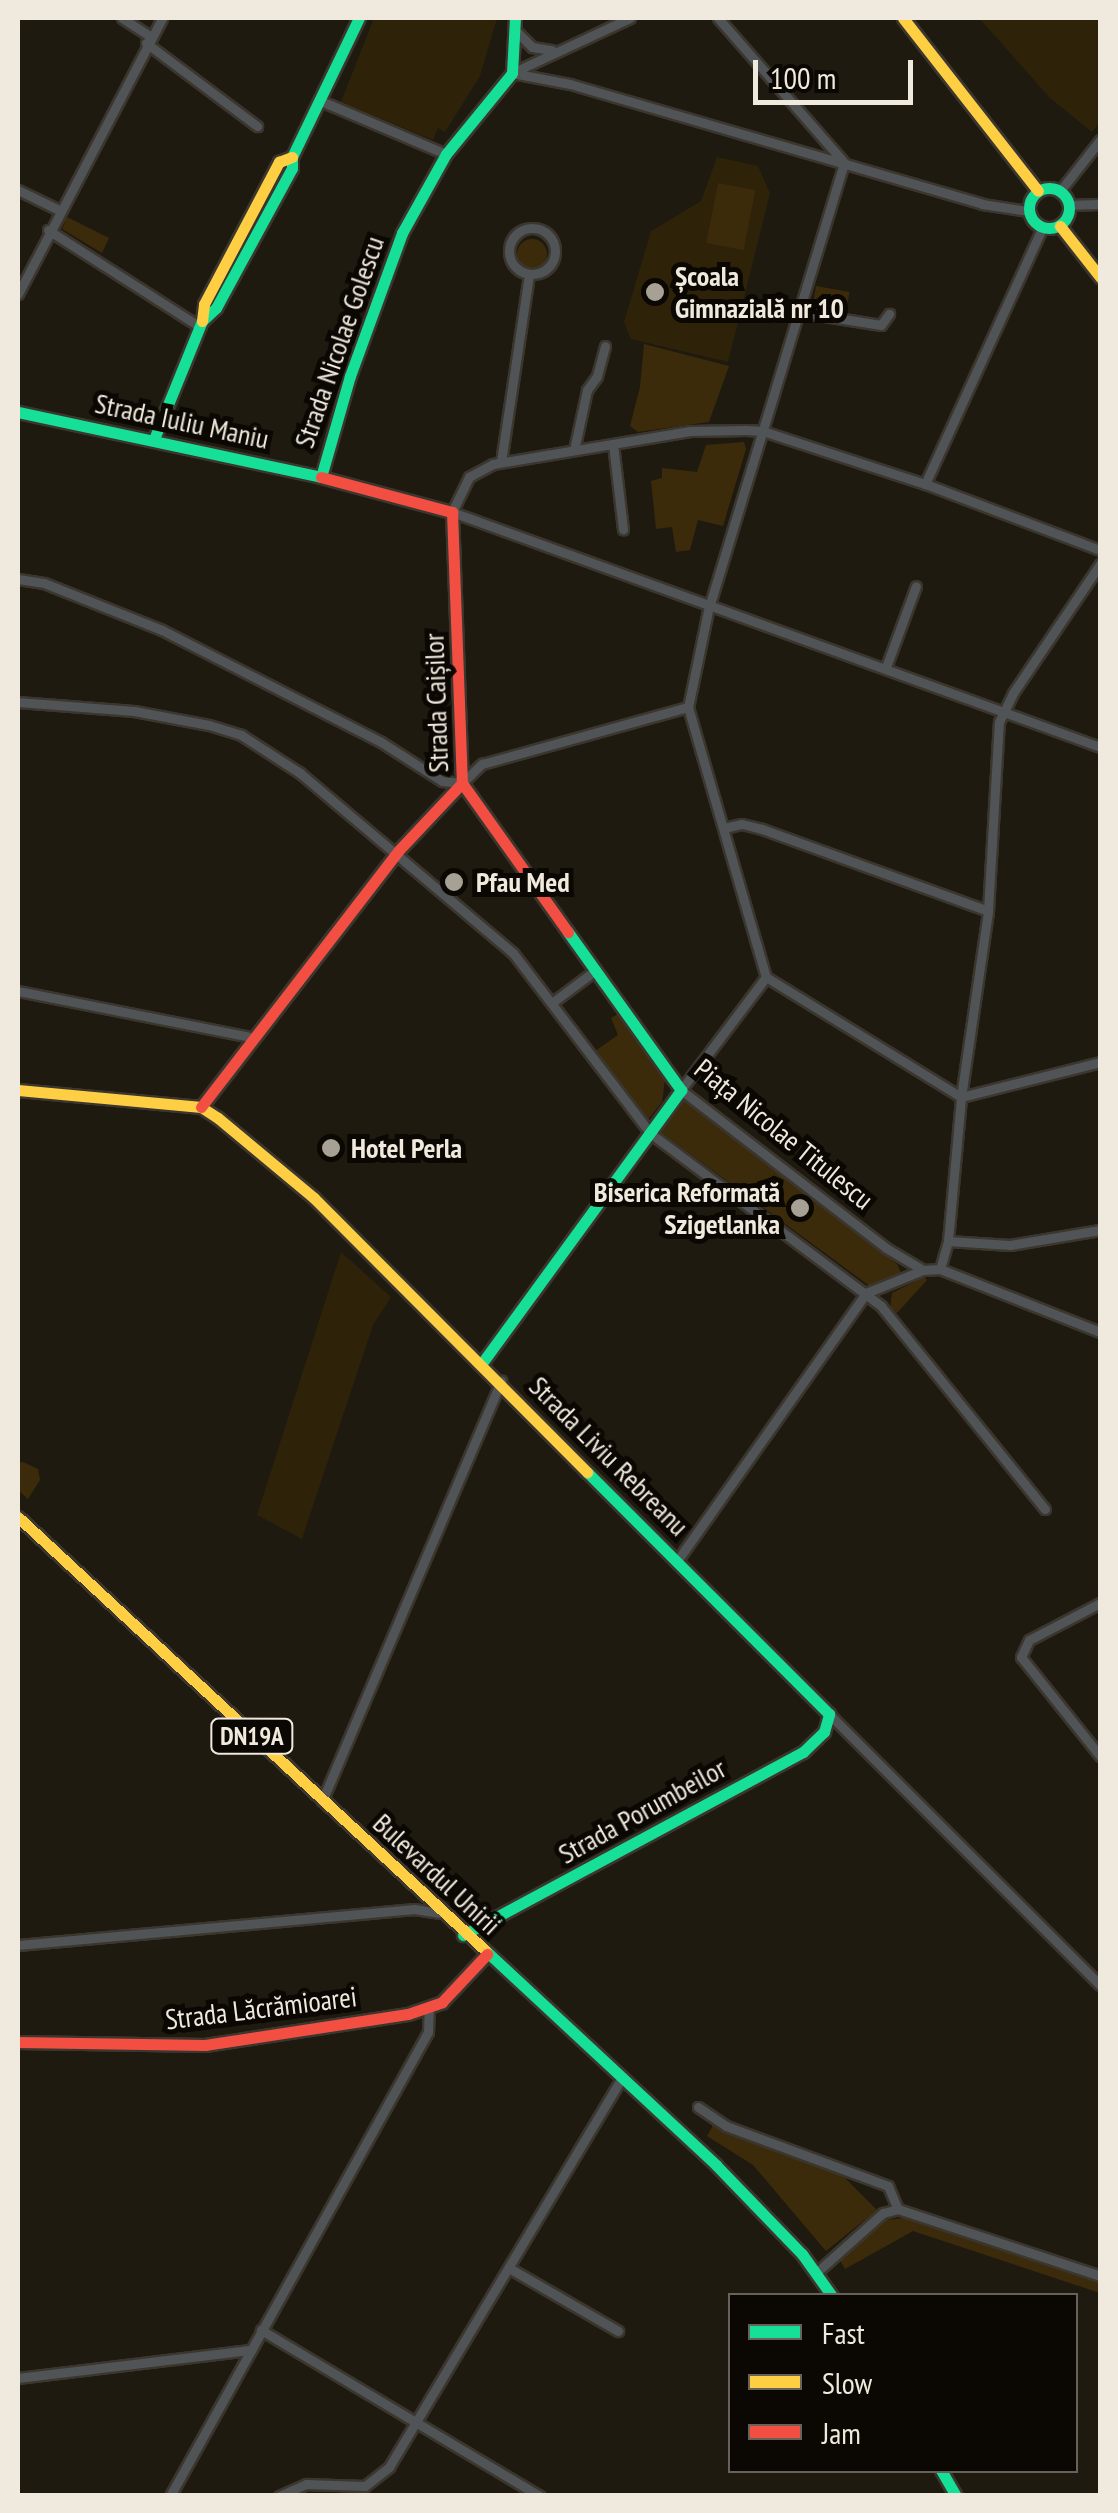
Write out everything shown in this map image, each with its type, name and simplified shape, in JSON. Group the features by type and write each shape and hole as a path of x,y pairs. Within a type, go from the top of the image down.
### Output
{"main road":[{"path":"154,439 201,324 204,304 279,162 292,157 359,18"},
{"path":"903,18 1038,190 1060,191 1069,205 1060,226"},
{"path":"512,73 515,24"},
{"name":"Strada Nicolae Golescu","path":"321,478 402,233 446,154 512,73"},
{"path":"1038,190 1028,210 1042,228 1060,226"},
{"path":"1060,226 1100,278"},
{"name":"Strada Iuliu Maniu","path":"18,412 154,439 452,512"},
{"name":"Strada Caișilor","path":"452,512 456,530 462,782 596,970"},
{"path":"18,1090 202,1107 251,1038 395,855 462,782"},
{"name":"Piața Nicolae Titulescu","path":"596,970 681,1090"},
{"path":"482,1363 681,1090"},
{"name":"Strada Liviu Rebreanu","path":"202,1107 314,1198 829,1714"},
{"name":"Bulevardul Unirii","path":"18,1517 463,1935 622,2078 769,2217 817,2272"},
{"name":"Strada Porumbeilor","path":"463,1935 803,1752 824,1732 829,1714"},
{"path":"429,2008 442,2002 487,1954"},
{"name":"Strada Lăcrămioarei","path":"18,2042 205,2046 429,2008"},
{"name":"DN19A","path":"817,2272 830,2293"},
{"path":"944,2473 956,2496"}],"street":[{"path":"122,18 257,126"},
{"path":"18,294 48,230 162,18"},
{"path":"512,73 554,50 630,18"},
{"path":"718,18 844,162"},
{"path":"515,24 532,47 554,50"},
{"path":"512,73 560,81 993,207 1028,210"},
{"path":"321,101 446,154"},
{"path":"1060,191 1100,140"},
{"path":"844,162 709,606 688,707 766,977 961,1097 1100,1062"},
{"path":"18,190 59,210"},
{"path":"1069,205 1100,204"},
{"path":"538,228 554,243 555,258 546,271 529,275 512,263 509,248 516,234 538,228"},
{"path":"924,484 1042,228"},
{"path":"48,230 201,324"},
{"path":"501,462 529,275"},
{"path":"799,312 881,325 890,314"},
{"path":"574,450 587,390 597,376 605,346"},
{"path":"1100,550 924,484 762,431 700,430 501,462 470,477 452,512 886,666 1100,747"},
{"path":"613,444 623,529"},
{"path":"940,1269 948,1240 961,1097 988,911 1003,711 1100,564"},
{"path":"18,579 44,583 162,630 365,734 442,781 462,782 482,764 688,707"},
{"path":"886,666 916,586"},
{"path":"18,702 134,711 241,736 300,773 513,954 650,1132 866,1293 1046,1509"},
{"path":"724,828 742,824 762,828 988,911"},
{"path":"552,1002 596,970"},
{"path":"681,1090 766,977"},
{"path":"18,990 251,1038"},
{"name":"Piața Nicolae Titulescu","path":"681,1090 886,1248 923,1270"},
{"path":"948,1240 1010,1245 1100,1230"},
{"path":"677,1561 866,1293 923,1270 940,1269 1100,1332"},
{"path":"322,1801 501,1382"},
{"path":"1100,1603 1024,1644 1023,1664 1100,1756"},
{"name":"Strada Liviu Rebreanu","path":"829,1714 1100,1984"},
{"path":"18,1945 423,1908 439,1912"},
{"path":"170,2496 428,2032 429,2008"},
{"path":"279,2496 306,2484 348,2488 374,2481 400,2452 414,2422 622,2078"},
{"path":"698,2107 726,2126 888,2186 898,2209"},
{"path":"817,2272 882,2213 898,2209 1100,2276"},
{"path":"509,2268 618,2331"},
{"path":"260,2330 540,2496"},
{"path":"18,2378 251,2350"}],"shaded area":[{"path":"374,18 497,18 480,76 445,132 438,128 433,140 341,102"},
{"path":"979,18 1100,18 1100,121 1092,132 1050,98"},
{"path":"717,157 758,166 770,193 728,362 631,339 624,322 651,231 701,201"},
{"path":"718,183 755,190 744,250 706,243"},
{"path":"67,217 109,238 102,253 62,229"},
{"path":"532,239 546,248 547,254 538,268 532,269 518,260 517,254 526,240"},
{"path":"816,286 849,292 845,317 812,311"},
{"path":"644,344 729,366 709,422 638,432 630,426 640,387"},
{"path":"744,442 746,449 723,526 698,520 690,550 676,552 672,527 656,529 651,481 662,478 662,468 697,472 706,445"},
{"path":"618,1014 666,1072 662,1102 646,1122 595,1051 618,1035 611,1018"},
{"path":"682,1098 897,1264 902,1275 871,1287 659,1131"},
{"path":"341,1252 391,1297 373,1325 302,1539 257,1515"},
{"path":"924,1277 927,1280 897,1313 890,1308 892,1293"},
{"path":"18,1463 38,1469 40,1480 28,1499 18,1490"},
{"path":"716,2120 832,2165 877,2210 826,2251 753,2165 707,2136"},
{"path":"912,2217 1100,2282 1100,2293 913,2231 845,2269 840,2260 885,2220"}],"traffic: fast":[{"path":"154,439 202,321 216,308 292,168 292,157 359,18"},
{"path":"18,412 321,477 350,376 402,233 446,154 512,73 515,18"},
{"path":"1049,188 1063,194 1069,208 1063,222 1049,228 1035,222 1029,208 1035,194 1049,188"},
{"path":"482,1363 681,1090 568,932"},
{"path":"463,1935 803,1752 824,1732 829,1714 587,1472"},
{"path":"486,1951 716,2165 802,2254 830,2293"},
{"path":"943,2473 956,2496"}],"traffic: slow":[{"path":"903,18 1038,191"},
{"path":"202,321 204,304 279,162 292,157"},
{"path":"1060,226 1100,277"},
{"path":"18,1090 201,1107 218,1118 314,1198 587,1472"},
{"path":"18,1517 486,1951"}],"traffic: jam":[{"path":"321,477 452,512 462,783 568,932"},
{"path":"201,1107 399,850 462,783"},
{"path":"18,2042 205,2045 408,2014 442,2002 487,1954"}],"place":[{"name":"Școala Gimnazială nr 10","path":"655,292"},
{"name":"Pfau Med","path":"454,882"},
{"name":"Hotel Perla","path":"331,1148"},
{"name":"Biserica Reformată Szigetlanka","path":"800,1208"}]}
